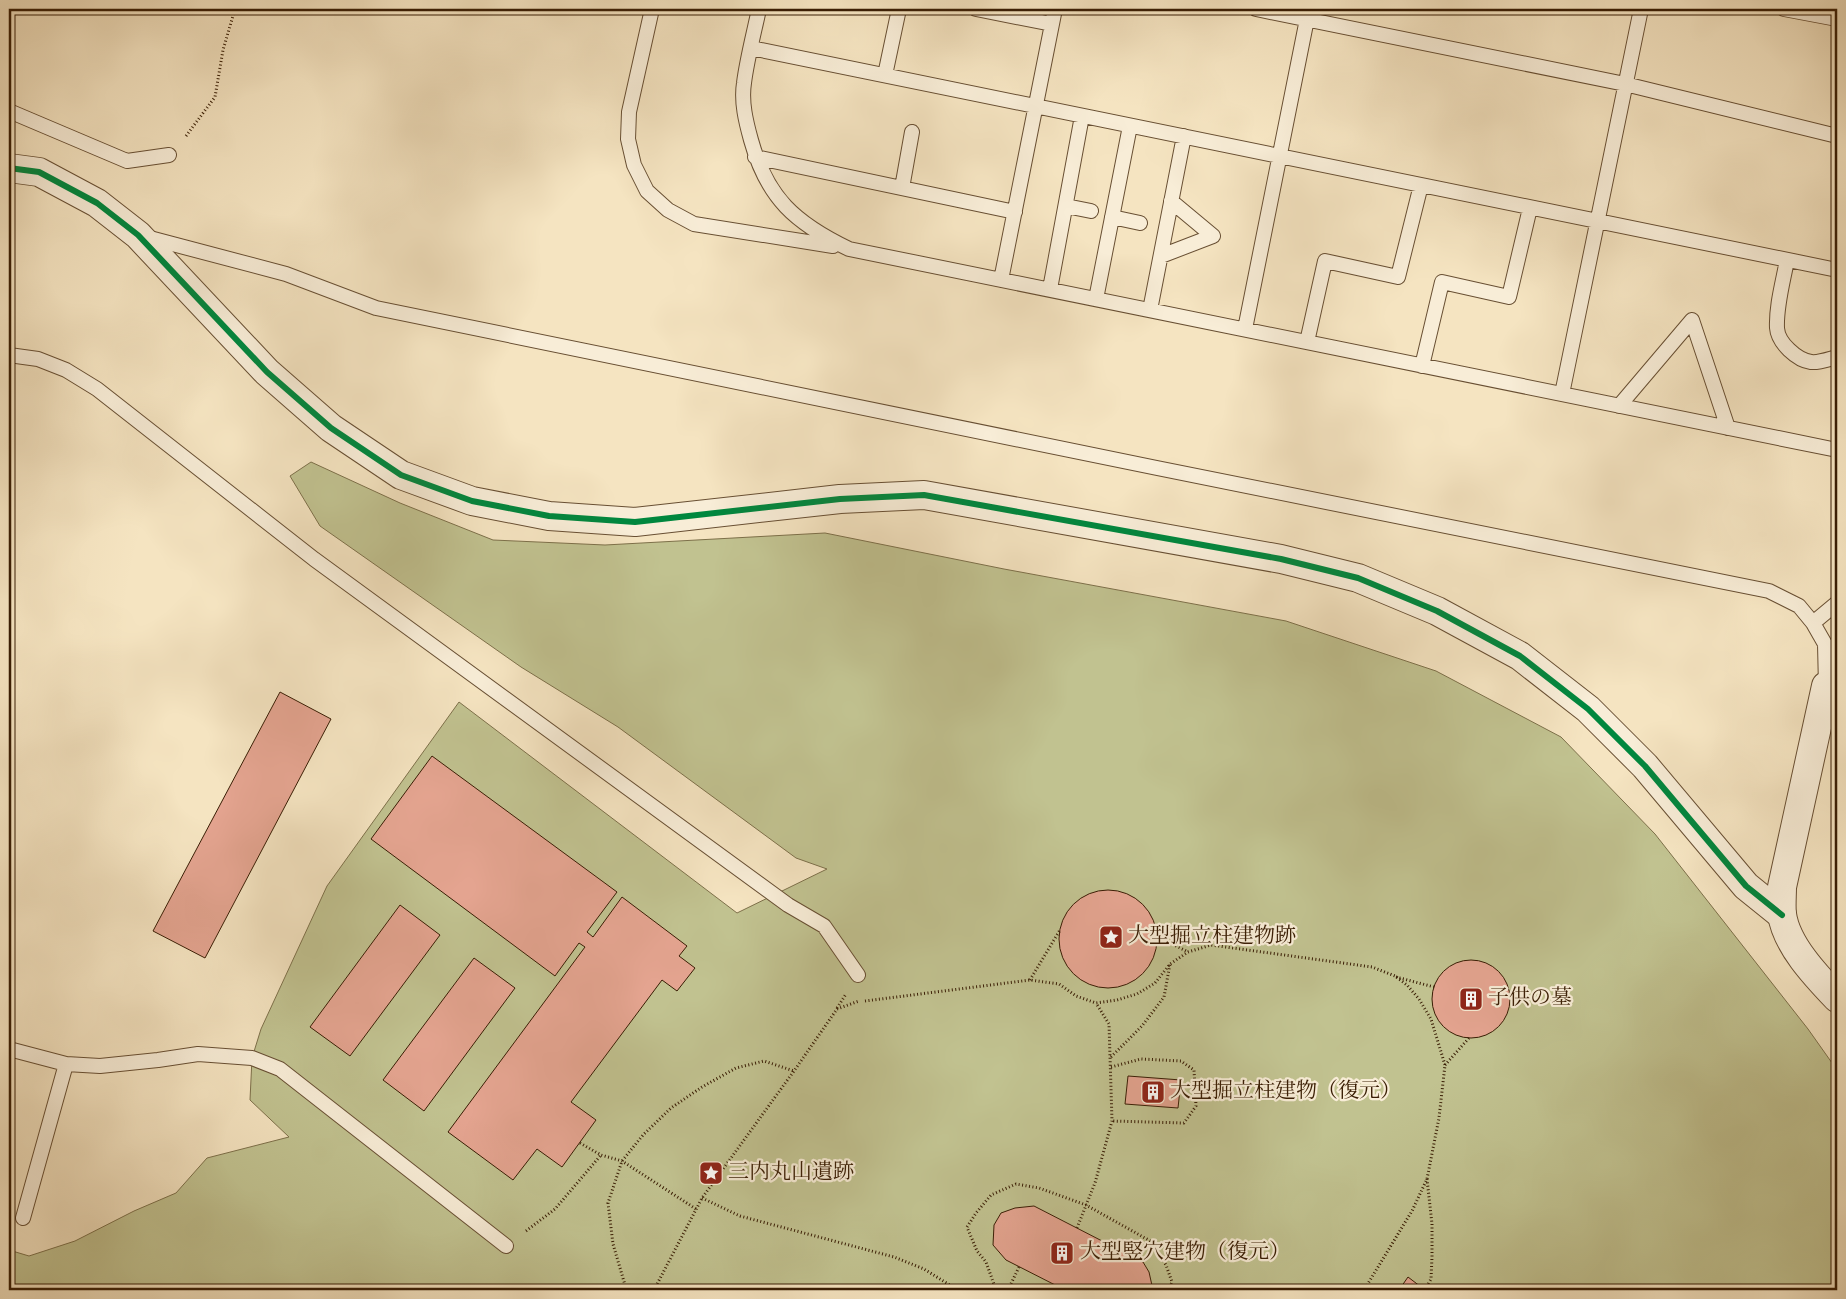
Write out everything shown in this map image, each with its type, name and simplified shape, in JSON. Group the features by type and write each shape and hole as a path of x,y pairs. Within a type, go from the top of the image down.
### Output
{"street":[{"path":"9,168 39,172 97,202 138,235 267,372 331,428 401,475 472,501 549,516 635,522 840,499 924,496 1281,559 1358,578 1437,610 1520,656 1588,709 1644,766 1746,886 1782,915"},
{"path":"1831,689 1782,887 1782,915 1790,938 1809,968 1837,998"}],"lane":[{"path":"652,9 629,112 628,139 634,165 647,191 668,210 694,224 849,249 1835,451"},
{"path":"759,9 744,84 747,128 755,157 768,185 790,212 819,234 849,249"},
{"path":"885,75 899,9"},
{"path":"977,9 1052,24"},
{"path":"1001,280 1056,9"},
{"path":"1256,9 1308,14 1625,84 1837,136"},
{"path":"1562,394 1641,9"},
{"path":"1784,9 1837,20"},
{"path":"1245,329 1308,14"},
{"path":"751,48 1837,270"},
{"path":"9,111 127,161 169,155"},
{"path":"1050,289 1082,116"},
{"path":"1096,299 1130,126"},
{"path":"902,188 912,132"},
{"path":"1150,310 1184,136"},
{"path":"755,157 1015,212"},
{"path":"1307,342 1325,261 1398,277 1421,185"},
{"path":"1161,256 1213,236 1171,201"},
{"path":"1066,206 1091,212"},
{"path":"1422,366 1442,282 1509,297 1530,208"},
{"path":"1112,218 1140,223"},
{"path":"138,235 286,274 376,308 1769,591 1799,606 1814,623 1825,644 1831,689"},
{"path":"1787,260 1778,311 1777,331 1780,337 1795,355 1811,362 1825,361 1837,357"},
{"path":"1619,406 1692,320 1728,428"},
{"path":"9,355 38,359 66,370 97,389 314,559 788,905 824,926 858,975"},
{"path":"1814,623 1837,603"},
{"path":"9,1049 66,1064 100,1066 198,1054 252,1058 271,1065 280,1069 506,1246"},
{"path":"23,1218 66,1064"}],"path":[{"path":"169,155 189,133 215,97 223,50 235,9"},
{"path":"1030,980 1060,930"},
{"path":"1157,936 1188,952"},
{"path":"654,1290 702,1198 837,1009 857,1002 1030,980 1059,984 1076,996 1096,1003 1117,1000 1137,994 1156,983 1170,964 1188,952 1211,946 1372,967 1395,976 1434,987"},
{"path":"1111,1057 1142,1026 1164,997 1170,964"},
{"path":"1364,1290 1412,1211 1427,1180 1439,1118 1445,1065 1431,1019 1419,999 1407,985 1395,976"},
{"path":"1077,1228 1104,1153 1112,1121 1109,1024 1096,1003"},
{"path":"1445,1065 1469,1038"},
{"path":"1111,1067 1141,1059 1181,1061 1194,1070 1196,1106 1184,1123 1112,1121"},
{"path":"631,1290 625,1285 613,1244 608,1204 622,1161 643,1134 671,1108 702,1087 736,1068 764,1061 794,1071"},
{"path":"580,1143 602,1155 622,1161 696,1209"},
{"path":"506,1246 555,1209 602,1155"},
{"path":"1425,1290 1430,1279 1432,1257 1432,1224 1427,1180"},
{"path":"996,1290 986,1262 977,1251 967,1227 991,1194 1016,1184 1039,1188 1086,1206 1152,1242 1166,1265 1172,1282 1170,1290"},
{"path":"702,1198 740,1216 894,1257 924,1269 956,1289"},
{"path":"1008,1290 1019,1267"},
{"path":"940,1290 968,1290"}],"green space":[{"path":"311,462 400,503 493,540 605,545 825,533 1004,569 1286,621 1436,671 1561,737 1655,834 1808,1029 1837,1070 1837,1290 9,1290 9,1250 29,1256 75,1241 134,1211 176,1193 207,1158 289,1137 250,1100 252,1058 261,1029 327,886 459,702 737,913 827,869 796,858 618,727 521,667 320,526 290,476"}],"building":[{"path":"280,692 331,719 205,958 153,931"},
{"path":"432,756 617,892 587,932 593,937 622,897 687,946 679,956 695,968 677,991 662,980 571,1102 596,1120 562,1167 537,1149 513,1180 448,1132 585,947 579,943 555,976 371,839"},
{"path":"1108,890 1127,894 1143,904 1153,920 1157,939 1153,958 1143,974 1127,984 1108,988 1089,984 1073,974 1063,958 1059,939 1063,920 1073,904 1089,894"},
{"path":"400,905 440,935 350,1056 310,1027"},
{"path":"474,958 515,988 424,1111 383,1080"},
{"name":"子供の墓","path":"1471,960 1486,963 1499,971 1507,984 1510,999 1507,1014 1499,1027 1486,1035 1471,1038 1456,1035 1443,1027 1435,1014 1432,999 1435,984 1443,971 1456,963"},
{"name":"大型掘立柱建物（復元）","path":"1128,1076 1181,1080 1178,1108 1125,1104"},
{"name":"大型竪穴建物（復元）","path":"1034,1206 1143,1262 1149,1272 1153,1290 1065,1290 1006,1260 993,1245 994,1225 1001,1213 1015,1208"},
{"path":"1408,1277 1425,1290 1399,1290"}],"cycle path":[{"path":"9,168 39,172 97,203 138,235 267,372 331,428 401,475 472,501 549,516 635,522 840,499 924,495 1281,559 1358,578 1437,611 1520,656 1588,709 1645,766 1746,886 1782,915"}],"place":[{"name":"大型掘立柱建物跡","path":"1111,937"},
{"name":"子供の墓","path":"1471,999"},
{"name":"大型掘立柱建物（復元）","path":"1153,1092"},
{"name":"三内丸山遺跡","path":"711,1173"},
{"name":"大型竪穴建物（復元）","path":"1062,1253"}]}
